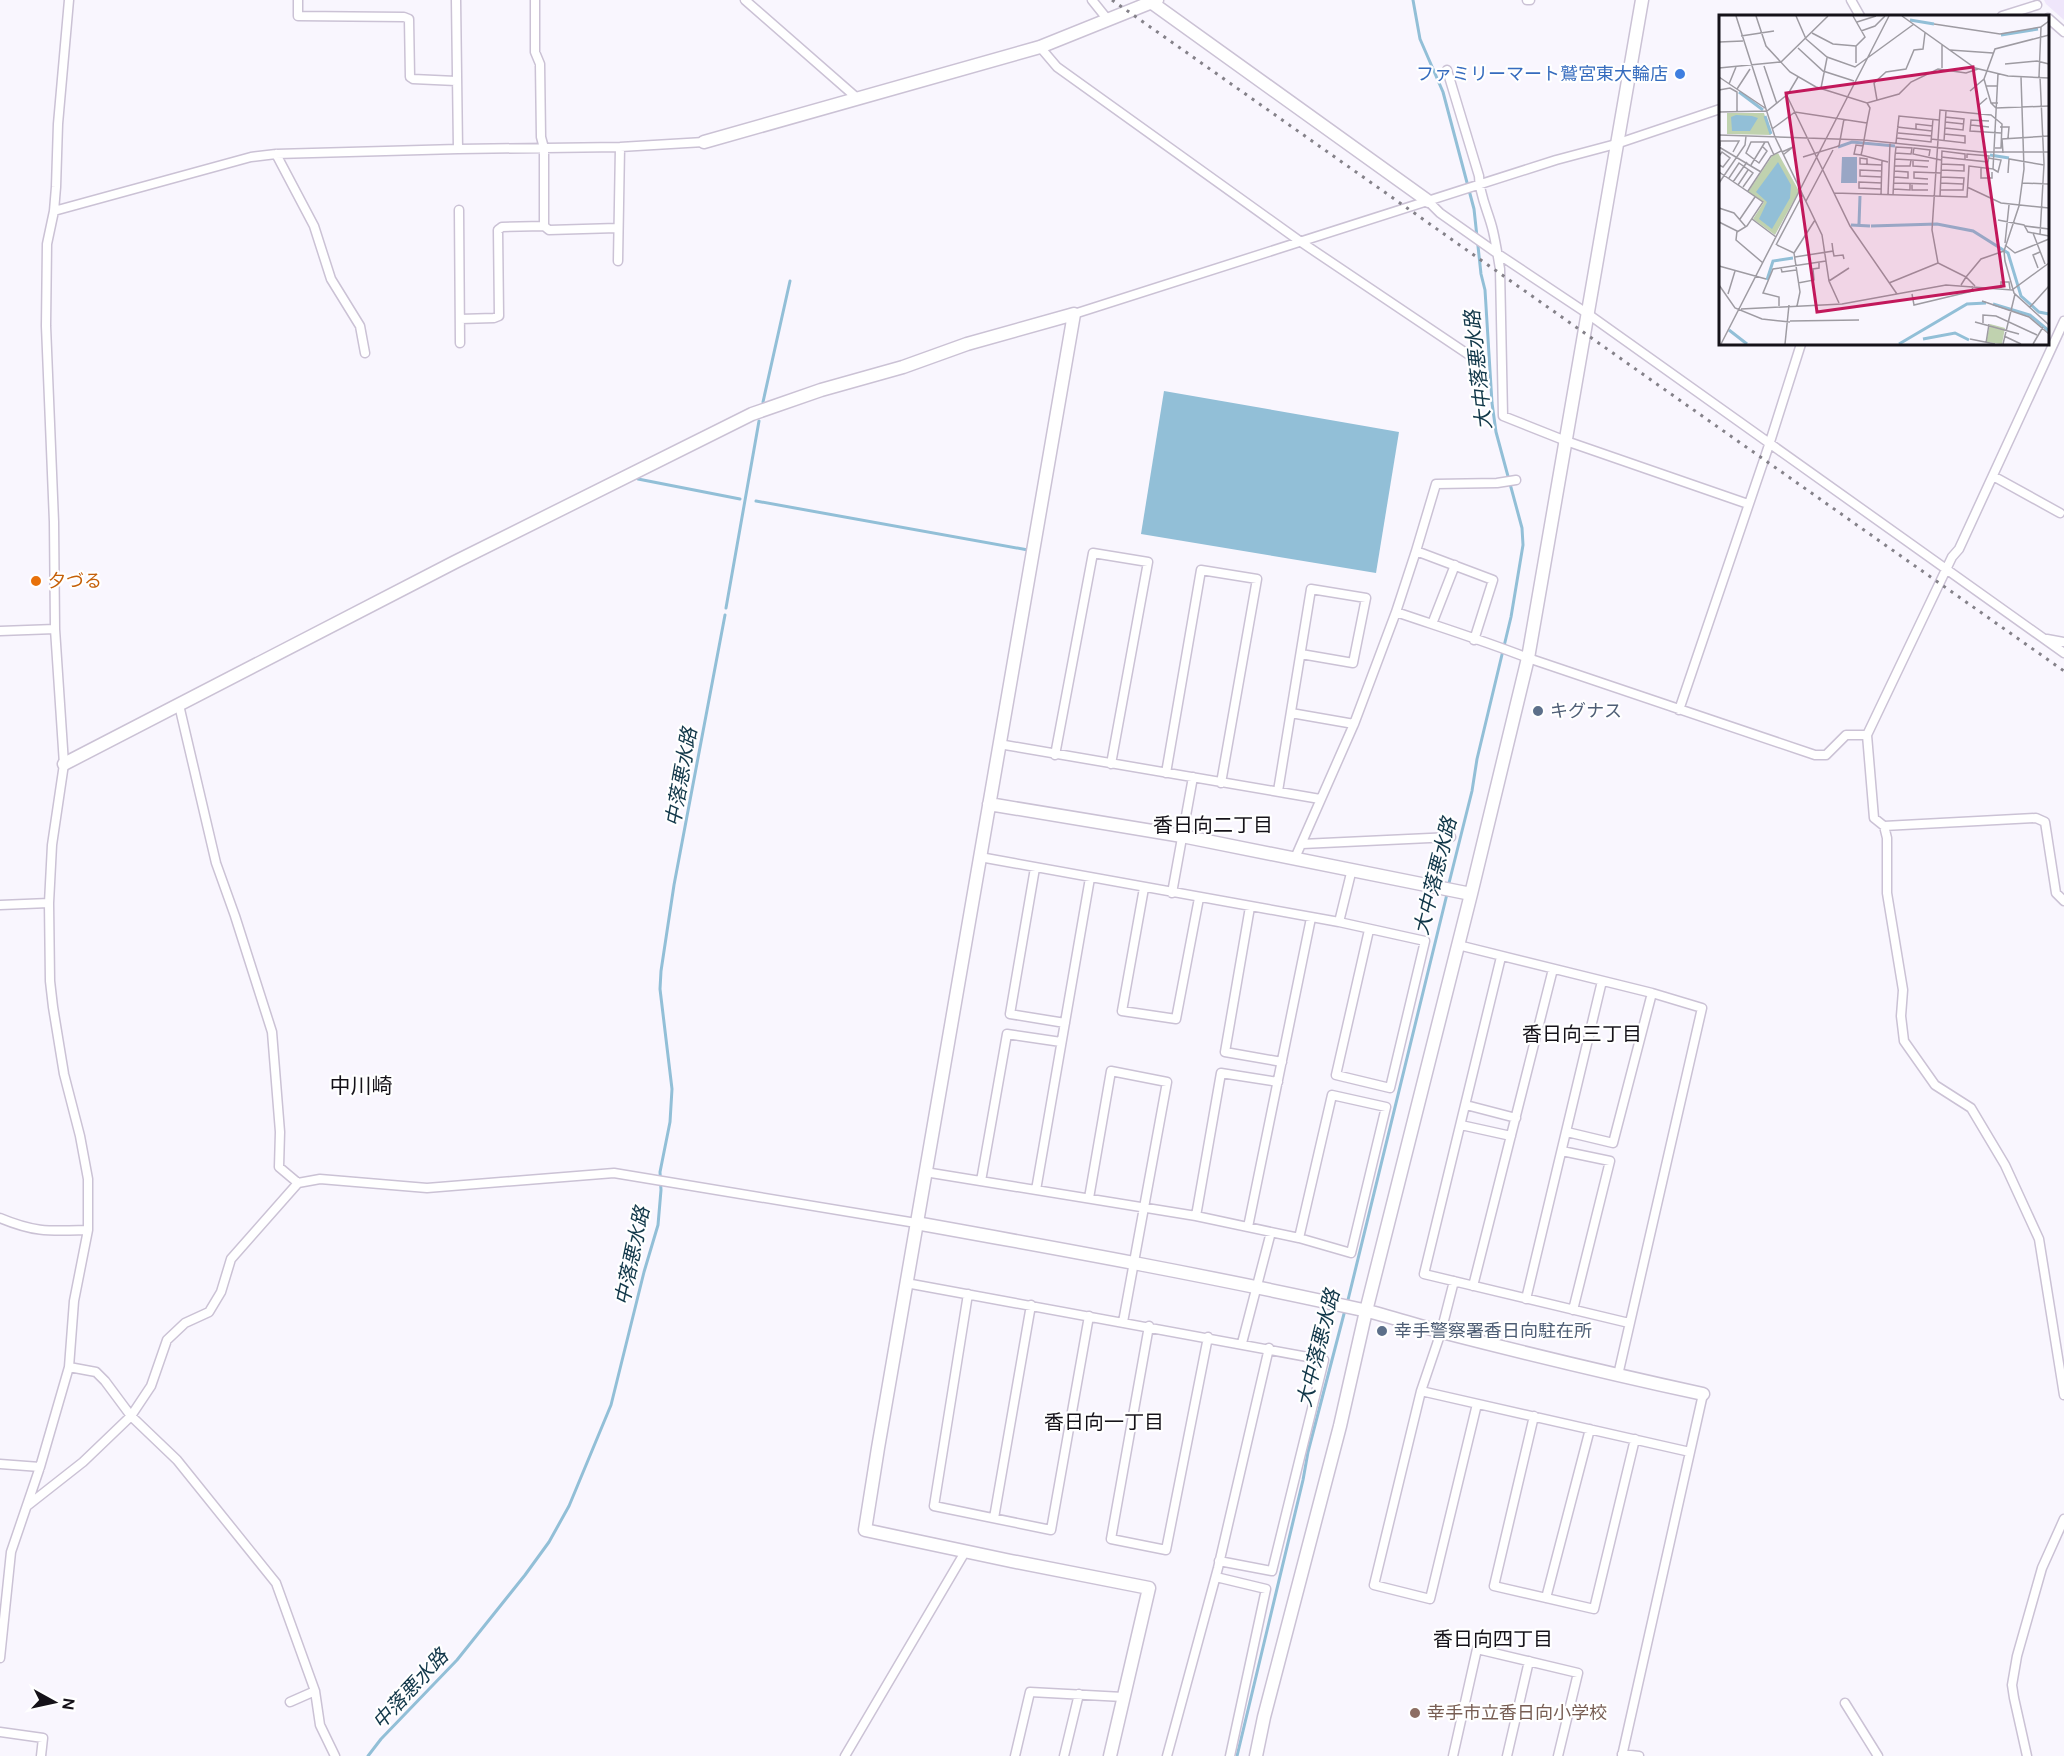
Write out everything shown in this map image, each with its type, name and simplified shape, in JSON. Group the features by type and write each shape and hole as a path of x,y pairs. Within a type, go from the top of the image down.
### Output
{"street":[{"path":"0,1658 11,1552 40,1467 69,1367 74,1301 88,1230 88,1179 64,1074 53,1007 48,903 52,845 64,764 55,628 54,522 46,326 47,244 54,211 58,124 69,0"},
{"path":"298,0 298,16 404,17 409,19 410,77 456,81"},
{"path":"456,0 458,149"},
{"path":"535,0 535,52 540,64 541,137 544,148 544,226"},
{"path":"745,0 857,98"},
{"path":"1092,0 1108,21"},
{"path":"1256,1756 1471,894 1566,441 1642,0"},
{"path":"1851,0 1859,15"},
{"path":"54,211 251,157 276,154 620,147 704,142 1040,47 1152,1 1428,201 1440,213 1588,314 2064,653"},
{"path":"2005,15 2036,3 2045,15"},
{"path":"2049,19 2064,32"},
{"path":"1040,47 1057,67 1301,242 1478,361"},
{"path":"1447,70 1479,176 1477,186 1493,231 1495,252 1500,269 1503,416 1566,441 1748,504"},
{"path":"64,764 455,562 752,414 822,390 903,367 967,344 1074,314 1556,160 1616,144 1719,109"},
{"path":"618,261 620,147"},
{"path":"276,154 314,226 331,279 360,326 365,353"},
{"path":"459,210 460,343"},
{"path":"460,319 499,316 498,230 502,227 544,226 549,230 617,228"},
{"path":"1074,314 865,1530 1149,1588 1110,1756"},
{"path":"2064,321 2062,331 1959,549 1952,557 1867,735 1874,818 1884,826 1887,838 1887,893 1903,990 1901,1016 1904,1041 1935,1085 1971,1108 2005,1164 2039,1239 2064,1395"},
{"path":"1679,710 1801,345"},
{"path":"1993,476 2060,513"},
{"path":"1295,858 1354,724 1396,612 1436,484 1516,480"},
{"path":"1416,551 1493,580 1474,640"},
{"path":"1055,754 1093,553 1148,562 1111,764"},
{"path":"1432,624 1455,566"},
{"path":"1166,773 1201,570 1257,579 1221,783"},
{"path":"1278,791 1311,589 1366,598 1353,663 1301,654"},
{"path":"1396,612 1815,755 1826,755 1846,735 1867,735"},
{"path":"0,631 55,628"},
{"path":"2042,638 2064,642"},
{"path":"179,705 216,862 272,1032 280,1132 279,1167 298,1183"},
{"path":"1291,713 1354,724"},
{"path":"999,744 1320,799"},
{"path":"1172,893 1193,777"},
{"path":"989,804 1182,836 1471,894"},
{"path":"1884,826 2036,818 2045,822 2056,893 2064,901"},
{"path":"1302,844 1451,837"},
{"path":"980,857 1339,922 1425,941 1390,1088 1336,1075 1370,930"},
{"path":"1035,868 1010,1014 1065,1023"},
{"path":"1339,922 1352,869"},
{"path":"1036,1190 1090,878"},
{"path":"1144,888 1122,1011 1176,1019 1199,898"},
{"path":"0,904 48,903"},
{"path":"1250,907 1225,1052 1282,1062"},
{"path":"1248,1227 1311,918"},
{"path":"1458,945 1652,993 1702,1008 1618,1375"},
{"path":"1501,957 1424,1274 1629,1323"},
{"path":"1473,1286 1553,969"},
{"path":"1526,1299 1602,981"},
{"path":"1567,1132 1613,1143 1652,993"},
{"path":"981,1181 1007,1034 1061,1042"},
{"path":"1089,1198 1111,1071 1167,1082 1123,1322"},
{"path":"1196,1216 1221,1073 1278,1082"},
{"path":"925,1172 1196,1216 1299,1238 1351,1253 1386,1107 1332,1095 1299,1238"},
{"path":"1466,1105 1516,1118"},
{"path":"1461,1125 1511,1136"},
{"path":"1562,1151 1610,1161 1573,1310"},
{"path":"26,1507 83,1462 131,1416 151,1386 167,1340 185,1323 209,1312 221,1292 231,1259 298,1183 320,1179 427,1188 614,1173 916,1223 1257,1286 1703,1394 1622,1755 1639,1756"},
{"path":"0,1218 24,1228 44,1232 88,1230"},
{"path":"1242,1343 1271,1232"},
{"path":"1454,1281 1441,1332 1421,1391 1374,1585 1431,1599 1477,1404"},
{"path":"906,1283 1324,1359 1272,1571 1219,1561"},
{"path":"968,1294 934,1506 1051,1530 1089,1316"},
{"path":"994,1518 1031,1305"},
{"path":"1149,1326 1112,1539 1166,1550 1208,1337"},
{"path":"1167,1756 1216,1577 1269,1348"},
{"path":"69,1367 96,1372 105,1380 131,1416 177,1460 276,1583 315,1691 320,1725 335,1756"},
{"path":"1421,1391 1690,1452"},
{"path":"1534,1416 1494,1586 1594,1609 1635,1439"},
{"path":"1546,1598 1590,1429"},
{"path":"0,1464 40,1467"},
{"path":"2027,1756 2014,1698 2013,1686 2017,1656 2042,1568 2064,1519"},
{"path":"845,1756 965,1552"},
{"path":"1216,1577 1266,1589 1230,1755"},
{"path":"1453,1756 1478,1649 1578,1673 1558,1756"},
{"path":"1507,1756 1529,1661"},
{"path":"290,1702 315,1691"},
{"path":"1015,1756 1030,1692 1124,1697"},
{"path":"1064,1756 1079,1694"},
{"path":"1845,1703 1878,1756"},
{"path":"0,1732 43,1738 41,1756"}],"shaded area":[{"path":"2044,0 2064,0 2064,20 2046,4"}],"water":[{"path":"1164,391 1399,432 1376,573 1141,534"}],"waterway":[{"name":"大中落悪水路","path":"1413,0 1420,39 1443,92 1474,209 1481,274 1485,290 1496,432 1522,528 1523,545 1511,617 1448,887"},
{"name":"中落悪水路","path":"763,402 790,281"},
{"name":"中落悪水路","path":"726,608 759,421"},
{"path":"638,479 740,499"},
{"path":"756,501 1028,550"},
{"name":"中落悪水路","path":"368,1756 381,1739 457,1660 549,1542 569,1506 611,1405 658,1225 660,1172 670,1122 672,1089 660,989 661,971 674,885 725,615"},
{"name":"大中落悪水路","path":"1347,1304 1447,894"},
{"name":"大中落悪水路","path":"1237,1756 1308,1452 1345,1310"}],"railway":[{"path":"1112,0 2064,671"}],"place":[{"name":"ファミリーマート鷲宮東大輪店","path":"1680,74"},
{"name":"夕づる","path":"36,581"},
{"name":"キグナス","path":"1538,711"},
{"name":"幸手警察署香日向駐在所","path":"1382,1331"},
{"name":"幸手市立香日向小学校","path":"1415,1713"}],"district":[{"name":"香日向二丁目","path":"1213,825"},
{"name":"香日向三丁目","path":"1582,1034"},
{"name":"中川崎","path":"361,1086"},
{"name":"香日向一丁目","path":"1104,1422"},
{"name":"香日向四丁目","path":"1493,1639"}]}
